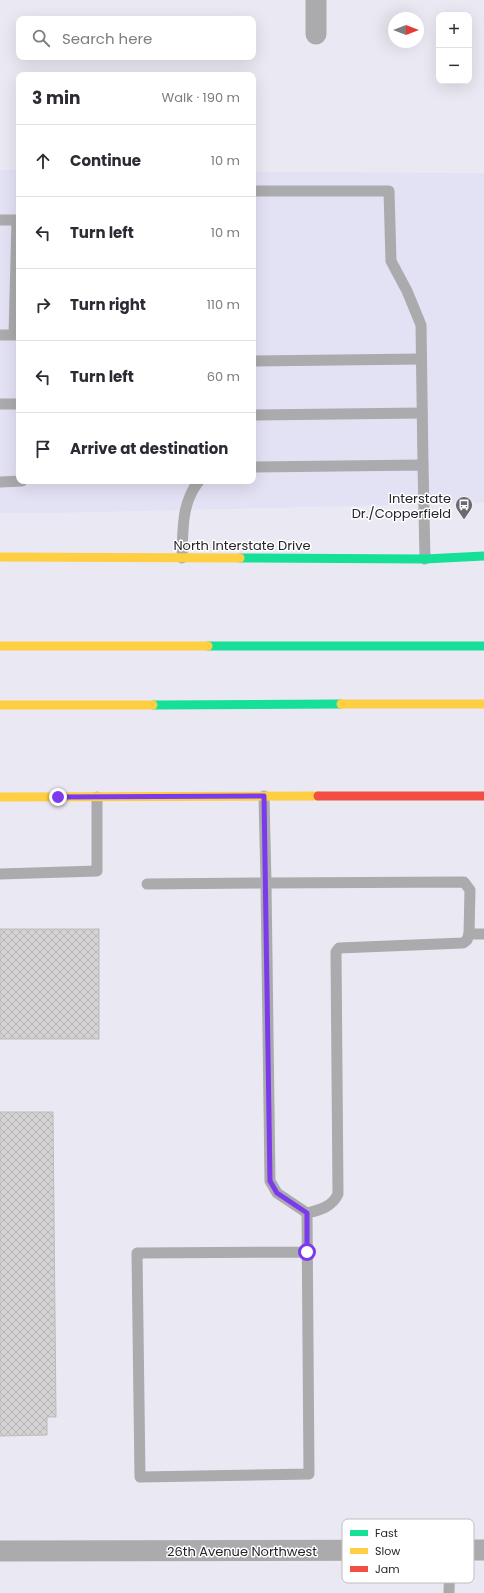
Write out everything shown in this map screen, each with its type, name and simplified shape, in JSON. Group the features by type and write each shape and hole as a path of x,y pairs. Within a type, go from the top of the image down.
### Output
{"main road":[{"name":"North Interstate Drive","path":"0,558 425,559 484,556"},
{"path":"0,646 484,646"},
{"path":"0,705 484,704"},
{"path":"0,797 484,796"}],"street":[{"path":"316,0 316,34"},
{"name":"26th Avenue Northwest","path":"0,1551 342,1550"}],"lane":[{"path":"256,191 389,191 391,261 407,291 420,325 425,559"},
{"path":"0,220 16,220"},
{"path":"0,335 14,335 16,258"},
{"path":"256,361 421,359"},
{"path":"0,404 16,404"},
{"path":"256,415 422,413"},
{"path":"256,467 422,465"},
{"path":"0,482 16,481"},
{"path":"182,558 183,525 186,505 197,484"},
{"path":"264,796 270,1181 277,1193 307,1213"},
{"path":"0,874 96,871 96,797"},
{"path":"146,884 464,882 470,890 469,934 467,940 463,943 339,948 336,952 338,1194 334,1202 328,1206 307,1213"},
{"path":"469,934 484,934"},
{"path":"307,1213 309,1474 140,1477 137,1253 307,1252"},
{"path":"449,1583 449,1593"}],"shaded area":[{"path":"0,170 16,170 16,484 256,484 256,172 484,173 484,503 0,513"}],"building":[{"path":"0,929 99,929 99,1039 0,1039"},
{"path":"0,1112 53,1112 56,1417 47,1417 47,1435 0,1436"}],"traffic: fast":[{"path":"240,558 425,559 484,556"},
{"path":"208,646 484,646"},
{"path":"153,705 341,704"}],"traffic: slow":[{"path":"0,557 240,558"},
{"path":"0,646 208,646"},
{"path":"341,704 484,704"},
{"path":"0,705 153,705"},
{"path":"0,797 318,796"}],"traffic: jam":[{"path":"318,796 484,796"}],"place":[{"name":"Interstate Dr./Copperfield","path":"464,520"}],"route":[{"path":"58,797 264,796 270,1181 277,1193 307,1213 307,1252"}]}
